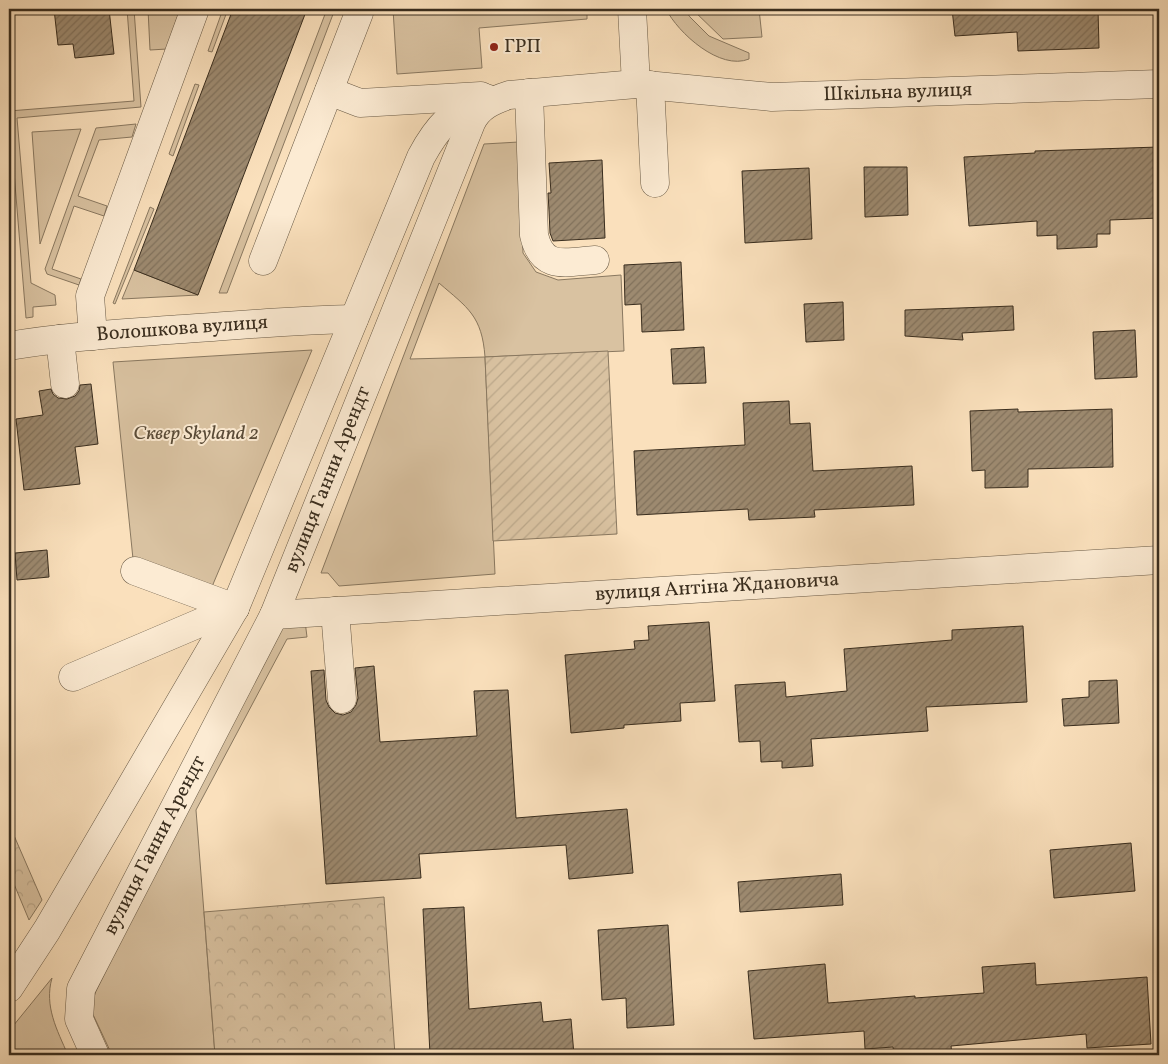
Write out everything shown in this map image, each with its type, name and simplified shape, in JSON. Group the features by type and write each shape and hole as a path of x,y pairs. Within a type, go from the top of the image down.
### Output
{"street":[{"path":"93,336 90,296 195,9"},
{"path":"632,9 655,183"},
{"path":"263,261 359,14"},
{"name":"Шкільна вулиця","path":"643,85 772,96 1159,84"},
{"name":"вулиця Ганни Арендт","path":"95,1055 79,1019 80,989 274,615 472,119 477,112 491,102 524,93 643,85"},
{"path":"329,91 360,103 524,93"},
{"path":"524,93 536,246 542,255 555,262 594,260"},
{"path":"9,988 47,930 235,608 429,142 448,120 468,105 488,98 524,93"},
{"name":"Волошкова вулиця","path":"9,346 93,336 354,319"},
{"path":"60,339 65,384"},
{"name":"вулиця Антіна Ждановича","path":"274,615 1159,560"},
{"path":"135,571 235,608"},
{"path":"73,677 235,608"},
{"path":"335,611 342,699"}],"green space":[{"path":"127,9 134,9 141,107 17,118 31,283 55,295 56,305 33,307 33,317 26,318 9,111 134,101"},
{"path":"148,9 180,9 167,49 150,50"},
{"path":"223,9 228,9 212,52 208,51"},
{"path":"327,9 335,9 227,293 219,293"},
{"path":"393,9 587,9 587,19 479,28 482,68 397,74"},
{"path":"666,9 684,9 709,36 749,53 749,59 738,61 725,60 713,55 690,39 672,19"},
{"path":"692,9 759,9 762,37 723,39"},
{"path":"195,84 199,85 173,156 169,154"},
{"path":"136,124 132,137 99,140 78,196 107,206 104,216 74,206 52,269 81,279 79,285 47,274 45,269 96,128"},
{"path":"81,129 40,244 32,132"},
{"path":"519,142 523,253 536,272 558,280 621,275 624,351 485,357 495,574 339,586 328,573 321,573 484,144","holes":["439,283 466,307 477,322 481,332 485,357 410,359"]},
{"path":"150,207 154,209 115,304 113,303"},
{"path":"134,270 198,295 122,299"},
{"name":"Сквер Skyland 2","path":"312,350 211,589 133,559 113,362"},
{"path":"608,351 617,534 493,541 485,357"},
{"path":"305,621 307,637 287,639 196,810 215,1055 112,1055 90,1008 96,991 277,623"},
{"path":"9,824 42,900 29,920 9,872"},
{"path":"384,897 395,1055 215,1055 204,912"},
{"path":"52,978 50,998 53,1018 68,1055 9,1055 9,1031"}],"building":[{"path":"54,9 109,9 114,54 75,58 73,44 58,45"},
{"path":"233,9 307,9 198,295 134,270"},
{"path":"952,9 1098,9 1099,48 1018,51 1017,32 955,36"},
{"path":"1159,147 1159,218 1110,220 1110,234 1097,234 1097,247 1057,249 1057,235 1037,236 1037,221 969,226 964,157 1035,153 1035,151"},
{"path":"602,160 605,238 553,241 550,233 548,193 551,193 549,163"},
{"path":"864,167 907,167 908,215 865,217"},
{"path":"809,168 812,239 745,243 742,171"},
{"path":"681,262 684,330 642,332 641,304 625,305 624,265"},
{"path":"843,302 844,340 806,342 804,304"},
{"path":"1013,306 1014,330 962,333 963,340 905,336 905,310"},
{"path":"1135,330 1137,377 1095,379 1093,332"},
{"path":"704,347 706,383 673,384 671,349"},
{"path":"91,384 98,444 75,447 80,484 24,490 16,419 43,415 39,391 51,389 58,398 67,399 75,396 79,391 80,385"},
{"path":"789,401 790,424 810,423 813,471 912,466 914,505 814,510 815,517 749,520 748,509 637,515 634,451 745,445 743,403"},
{"path":"1018,409 1018,412 1112,409 1113,467 1028,469 1028,487 985,488 985,470 972,471 970,411"},
{"path":"47,550 49,577 17,580 15,553"},
{"path":"709,622 715,701 680,703 681,721 624,725 624,728 571,733 565,655 635,649 634,641 649,640 648,626"},
{"path":"1023,626 1027,702 926,707 928,731 811,739 813,766 782,768 782,761 761,762 760,741 739,742 735,685 785,682 786,697 847,691 844,649 952,640 952,630"},
{"path":"374,666 380,742 477,736 474,691 508,690 516,818 627,809 633,873 569,879 566,845 419,854 421,878 326,884 311,671 324,670 326,700 329,707 335,713 343,715 351,712 358,698 355,668"},
{"path":"1117,680 1119,723 1064,726 1062,699 1089,697 1089,681"},
{"path":"1131,843 1135,891 1054,898 1050,850"},
{"path":"841,874 843,905 740,912 738,882"},
{"path":"464,907 469,1009 541,1002 543,1022 571,1019 574,1055 430,1055 423,909"},
{"path":"668,925 674,1025 627,1028 626,998 602,1000 598,930"},
{"path":"1035,963 1036,985 1147,977 1151,1044 1087,1048 1086,1034 951,1046 952,1055 894,1055 893,1047 865,1049 864,1031 754,1039 748,971 825,964 828,1003 984,993 982,967"}],"place":[{"name":"ГРП","path":"494,47"}]}
